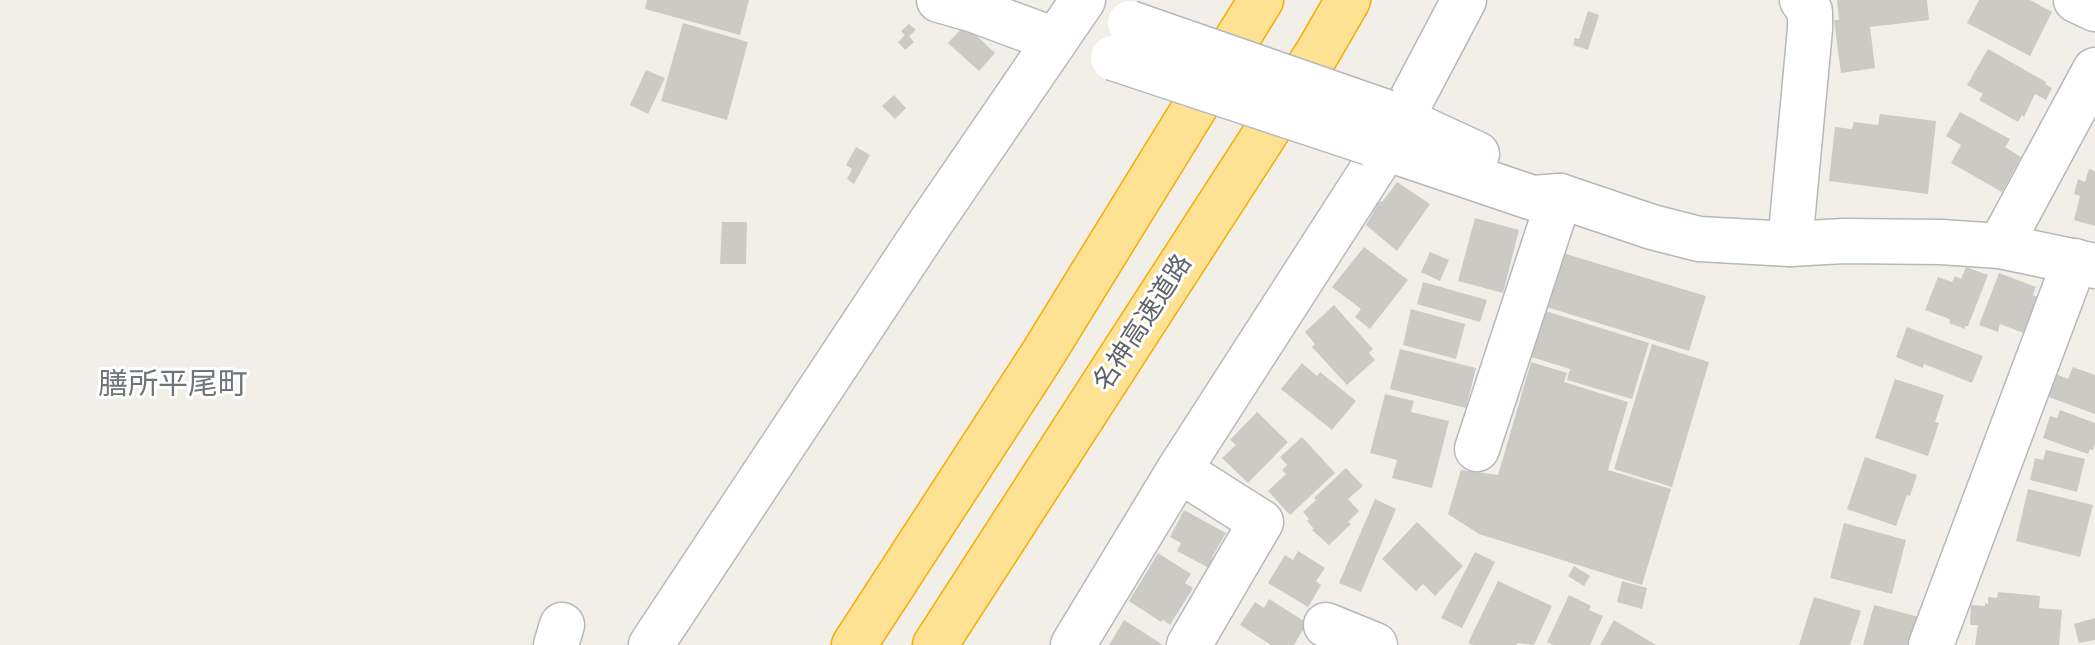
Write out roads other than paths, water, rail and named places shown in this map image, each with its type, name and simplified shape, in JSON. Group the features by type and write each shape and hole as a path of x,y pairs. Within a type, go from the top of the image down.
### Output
{"highway":[{"path":"854,645 1041,357 1261,0"},
{"name":"名神高速道路","path":"935,645 1318,52 1348,0"}],"street":[{"path":"939,0 1073,15 1122,41 1386,130 1533,198 1560,196 1652,227 1699,239 1790,244 1941,242 2000,246 2085,263 1931,645"},
{"path":"1073,645 1464,0"},
{"path":"1790,244 1810,29 1810,11 1802,0"},
{"path":"2076,0 2095,9"},
{"path":"651,645 810,402 1073,15"},
{"path":"2000,246 2095,70"},
{"path":"1477,449 1560,196"},
{"path":"1179,470 1261,522 1189,645"},
{"path":"1326,625 1375,645"}],"district":[{"name":"膳所平尾町","path":"173,385"}]}
